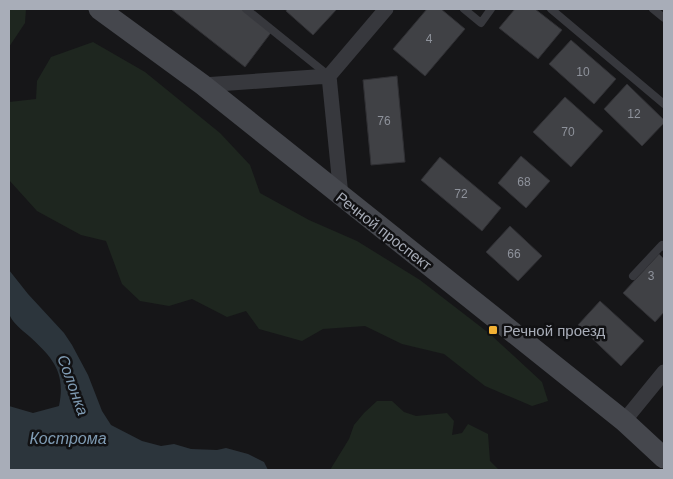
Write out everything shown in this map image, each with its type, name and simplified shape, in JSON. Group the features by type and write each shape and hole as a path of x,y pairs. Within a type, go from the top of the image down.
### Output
{"street":[{"name":"Речной проспект","path":"99,9 203,86 624,421 664,458"},
{"path":"203,86 329,76 386,9"},
{"path":"329,76 341,196"},
{"path":"624,421 664,372"}],"lane":[{"path":"246,9 329,76"},
{"path":"464,9 481,23 491,9"},
{"path":"551,9 664,104"},
{"path":"653,9 664,18"},
{"path":"633,276 663,244"}],"shaded area":[{"path":"9,9 26,9 25,23 9,47"},
{"path":"93,42 145,72 220,133 250,165 260,193 309,220 357,241 420,280 490,334 542,382 548,401 532,406 485,386 444,354 402,344 365,326 323,329 302,341 259,329 246,311 227,317 192,299 169,306 140,301 122,284 106,241 81,235 37,211 9,180 9,102 36,99 37,81 51,57"},
{"path":"377,401 392,401 404,412 416,416 447,413 454,421 452,435 462,433 468,424 488,434 490,461 499,470 330,470 349,439 354,425"}],"water":[{"name":"Кострома","path":"9,270 64,333 72,345 88,375 102,411 111,425 142,441 161,446 174,444 191,449 217,450 226,448 248,454 264,462 268,470 9,470 9,406 33,413 59,406 61,384 56,367 45,351 10,316 8,301"}],"building":[{"path":"171,9 246,9 273,30 245,67"},
{"path":"287,9 337,9 313,35 286,11"},
{"path":"427,9 441,9 465,29 425,76 393,49"},
{"path":"515,9 535,9 562,30 538,59 499,28"},
{"path":"571,40 616,79 594,104 549,64"},
{"path":"397,76 405,162 371,165 363,80"},
{"path":"627,84 664,120 664,123 642,146 604,109"},
{"path":"565,97 603,131 571,167 533,132"},
{"path":"521,156 550,181 526,208 498,183"},
{"path":"440,157 501,208 482,231 421,180"},
{"path":"510,226 542,256 518,281 486,252"},
{"path":"659,254 664,259 664,312 655,322 623,293"},
{"path":"600,301 644,341 621,366 578,325"}],"place":[{"name":"Речной проезд","path":"493,330"}],"water label":[{"name":"Солонка","path":"73,385"}]}
